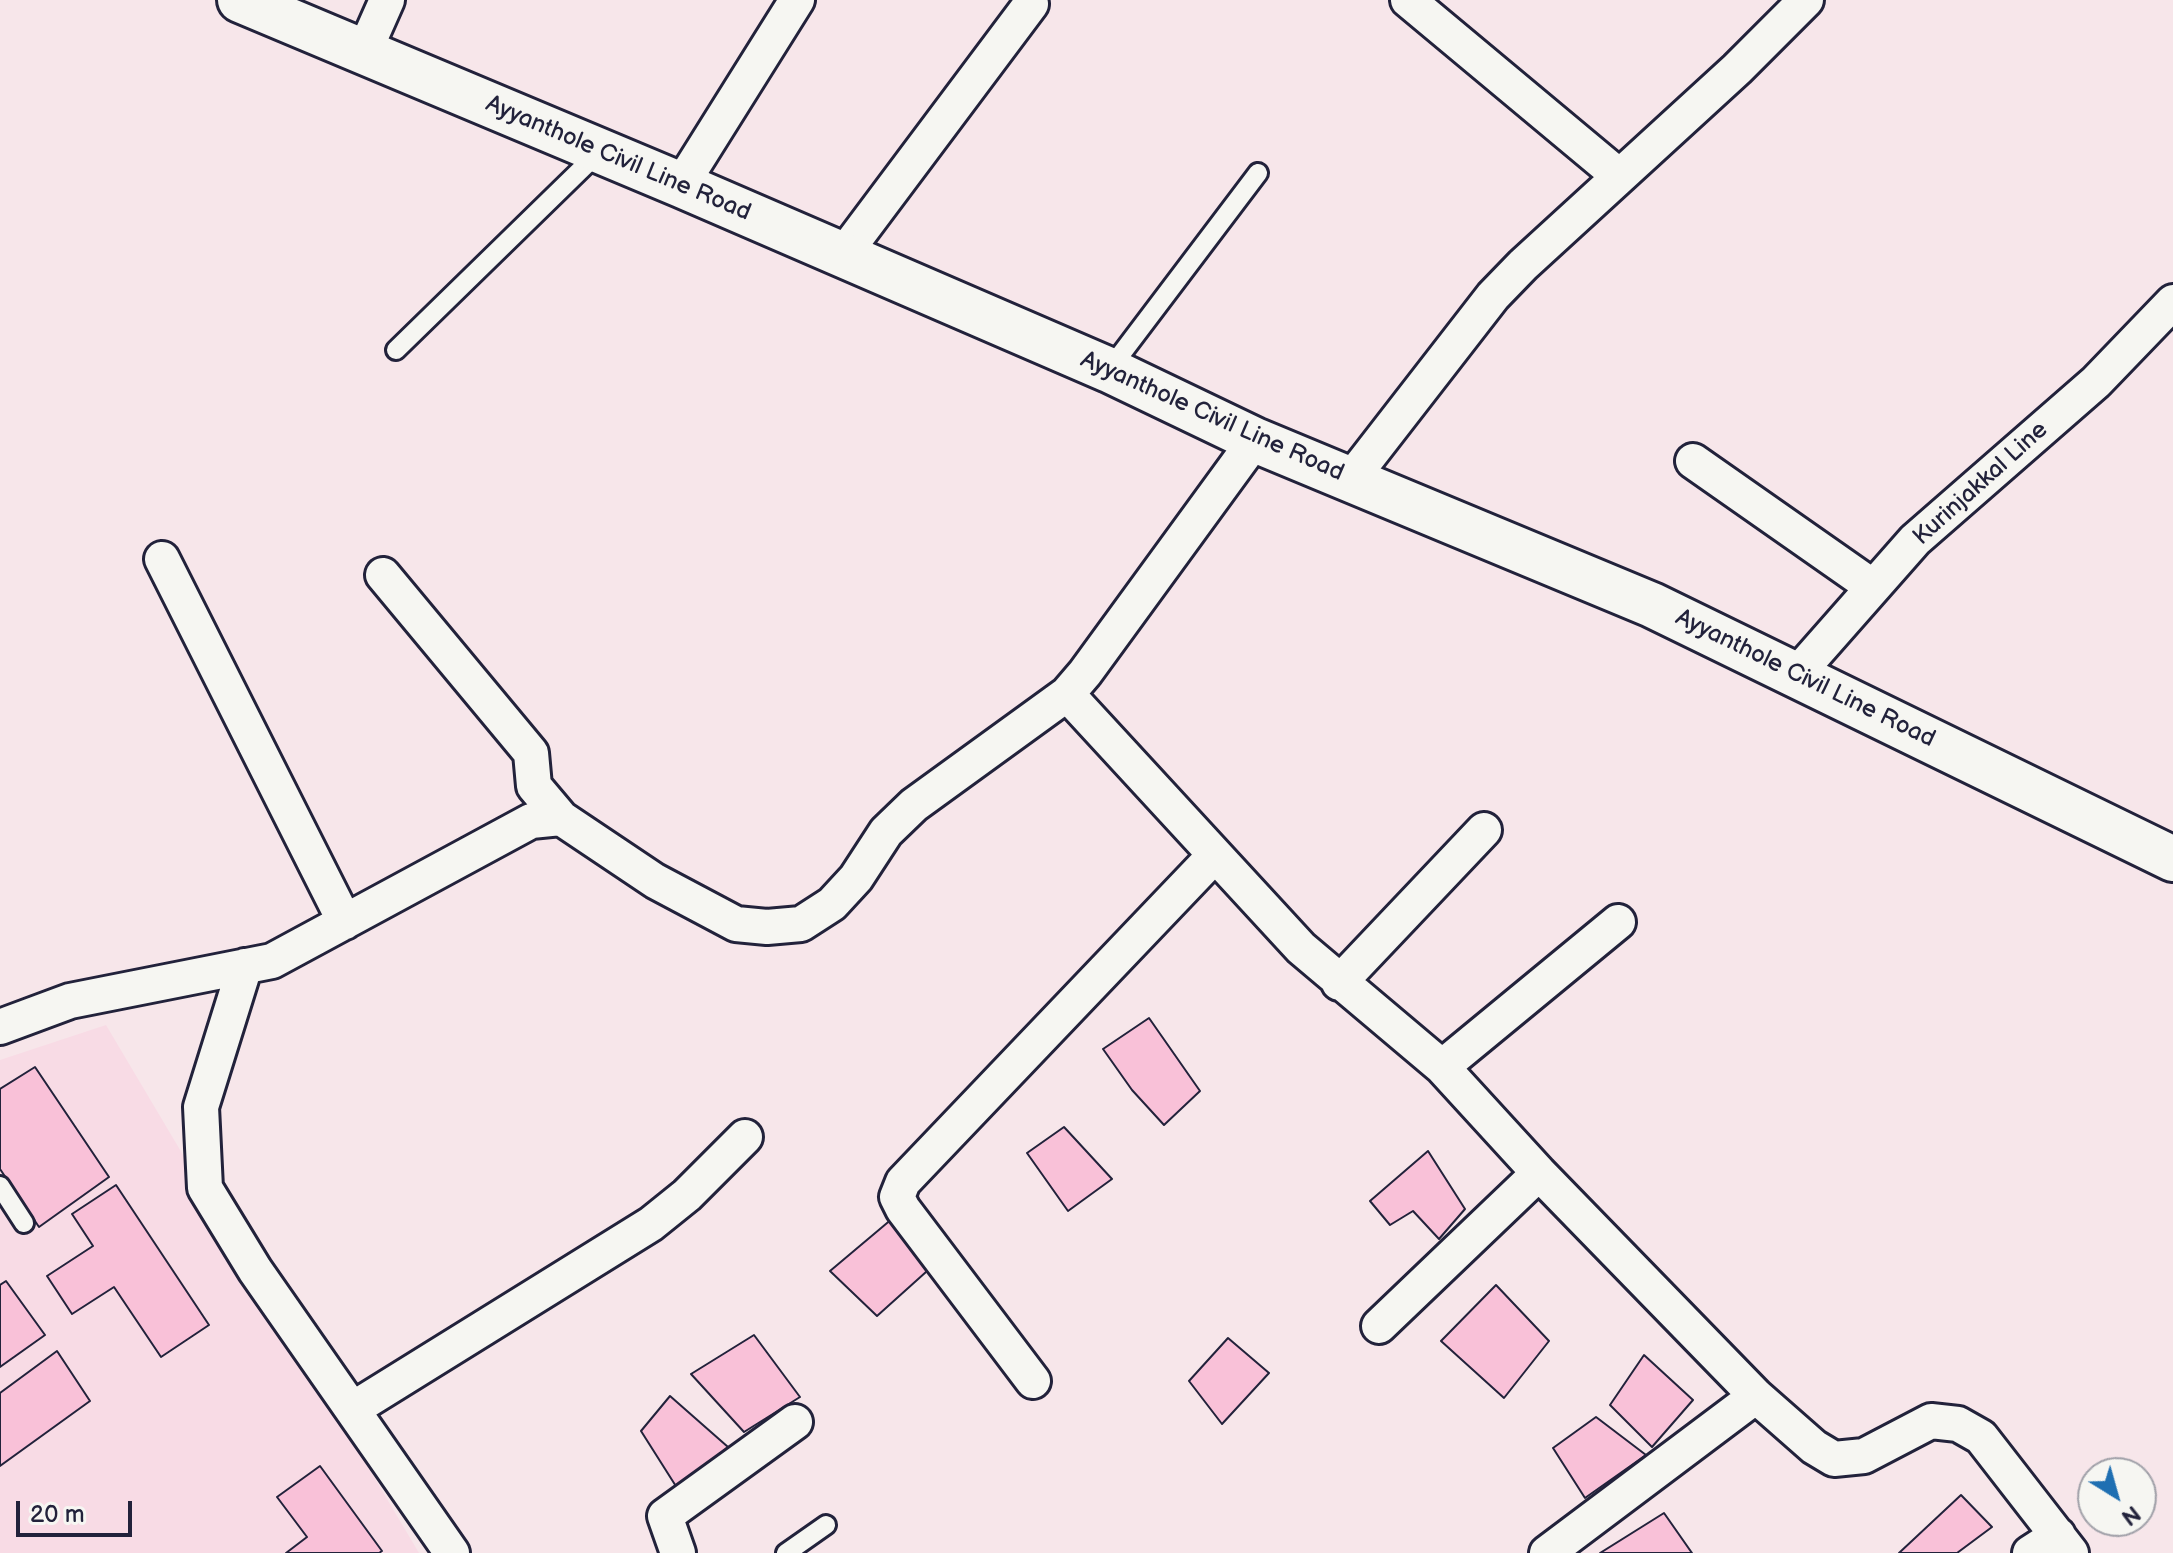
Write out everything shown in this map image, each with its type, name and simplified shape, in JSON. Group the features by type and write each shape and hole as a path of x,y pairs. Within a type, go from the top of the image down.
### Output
{"main road":[{"name":"Ayyanthole Civil Line Road","path":"240,0 681,185 1109,370 1255,440 1652,605 2173,859"}],"street":[{"path":"364,52 387,0"},
{"path":"681,185 797,0"},
{"path":"1408,0 1619,176"},
{"path":"1351,479 1493,296 1737,69 1806,0"},
{"path":"843,255 1031,4"},
{"name":"Kurinjakkal Line","path":"1797,674 1915,540 2096,382 2173,302"},
{"path":"383,575 531,753 534,786 561,818 655,881 736,924 767,927 801,924 840,896 856,878 886,832 914,805 1067,694 1255,440"},
{"path":"1693,461 1873,587"},
{"path":"162,559 345,922"},
{"path":"1067,694 1301,948 1442,1067 1539,1173 1756,1396 1814,1447 1834,1459 1864,1456 1931,1421 1958,1424 1981,1437 2064,1544 2030,1553"},
{"path":"0,1027 70,1001 272,961 531,821 561,818"},
{"path":"1339,983 1484,830"},
{"path":"1033,1381 897,1197 903,1182 1215,855"},
{"path":"1442,1067 1618,922"},
{"path":"245,966 201,1107 205,1188 255,1270 452,1553"},
{"path":"353,1409 651,1224 687,1195 745,1137"},
{"path":"1379,1326 1539,1173"},
{"path":"1547,1553 1756,1396"},
{"path":"678,1553 665,1516 795,1422"}],"lane":[{"path":"396,350 600,151"},
{"path":"1109,370 1258,173"},
{"path":"0,1186 24,1223"},
{"path":"786,1553 826,1525"}],"shaded area":[{"path":"106,1025 419,1553 0,1553 0,1060"}],"building":[{"path":"1149,1018 1200,1091 1164,1125 1132,1090 1103,1049"},
{"path":"35,1067 109,1177 39,1227 0,1169 0,1089"},
{"path":"1064,1127 1112,1179 1068,1211 1027,1153"},
{"path":"1428,1151 1465,1209 1439,1239 1413,1211 1390,1225 1370,1201"},
{"path":"116,1185 209,1325 161,1357 114,1287 72,1314 47,1276 93,1246 72,1214"},
{"path":"893,1218 936,1263 877,1316 830,1271"},
{"path":"6,1281 45,1335 0,1367 0,1285"},
{"path":"1496,1285 1549,1341 1504,1398 1441,1341"},
{"path":"754,1335 800,1397 744,1432 691,1374"},
{"path":"1228,1338 1269,1373 1222,1424 1189,1381"},
{"path":"57,1351 90,1401 0,1466 0,1393"},
{"path":"1644,1355 1693,1400 1652,1447 1610,1405"},
{"path":"670,1396 728,1447 679,1491 641,1431"},
{"path":"1596,1417 1646,1455 1585,1498 1553,1448"},
{"path":"320,1466 382,1551 286,1553 307,1537 277,1497"},
{"path":"1961,1495 1992,1527 1957,1553 1899,1553"},
{"path":"1664,1513 1692,1553 1600,1553"}]}
